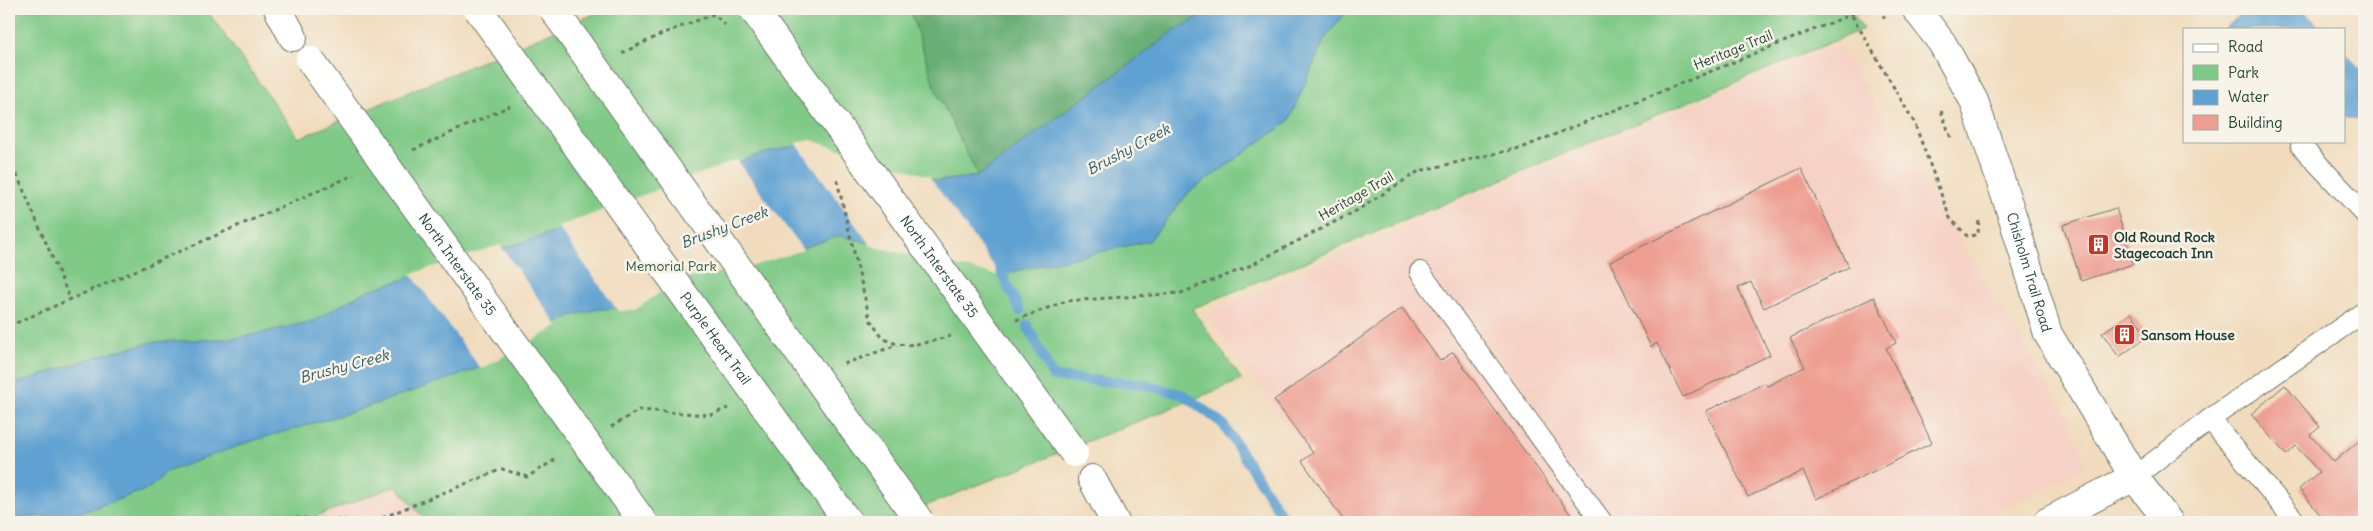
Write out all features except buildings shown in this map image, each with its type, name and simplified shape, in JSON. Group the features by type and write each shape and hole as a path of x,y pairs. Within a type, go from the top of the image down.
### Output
{"main road":[{"name":"North Interstate 35","path":"272,9 643,522"},
{"path":"278,9 293,36"},
{"name":"Purple Heart Trail","path":"478,9 848,522"},
{"path":"553,9 920,522"},
{"name":"North Interstate 35","path":"753,9 1125,522"},
{"name":"Chisholm Trail Road","path":"1916,9 1942,42 1974,101 2012,215 2048,334 2134,477 2169,522"},
{"path":"2047,522 2134,477"},
{"path":"1092,479 1114,522"}],"lane":[{"path":"2301,146 2364,214"},
{"path":"1420,272 1602,522"},
{"path":"2134,477 2210,419 2364,312"},
{"path":"2210,419 2296,522"}],"path":[{"path":"1848,9 1914,122 1950,218 1968,237 1978,234 1979,219 1976,210"},
{"name":"Heritage Trail","path":"1011,322 1066,301 1181,293 1245,268 1348,216 1419,171 1524,147 1865,9"},
{"path":"1878,9 1889,23"},
{"path":"620,54 664,33 714,14 727,28"},
{"path":"1939,104 1952,140"},
{"path":"406,153 513,105"},
{"path":"9,326 361,172"},
{"path":"9,179 17,175 70,299"},
{"path":"837,179 870,320 884,339 898,344 921,343 957,335"}],"shaded area":[{"path":"1838,43 2068,416 2086,464 2072,474 1976,522 1341,522 1293,456 1302,448 1207,314 1451,205"},
{"path":"396,485 427,522 301,522"}],"green space":[{"name":"Memorial Park","path":"9,9 206,9 299,138 606,9 910,9 935,88 978,176 938,181 1149,241 1189,192 1288,122 1324,40 1348,9 1850,9 1863,29 1192,309 1242,380 885,522 427,522 396,486 301,522 9,522"},
{"path":"910,9 1213,9 1173,32 978,176 935,88"}],"water":[{"name":"Brushy Creek","path":"1213,9 1348,9 1324,40 1288,122 1189,192 1149,241 1002,274 840,236 752,264 677,277 634,308 599,309 570,316 482,367 355,411 249,442 169,471 148,489 74,515 28,517 9,522 9,386 95,357 151,342 238,338 313,321 366,291 564,229 761,154 809,143 938,181 978,176 1173,32"},
{"path":"2246,9 2302,9 2320,28 2226,28"},
{"path":"2346,54 2364,73 2364,117 2360,120 2346,116"}],"pier":[{"path":"810,140 929,176 1001,276 871,246 796,143"},
{"path":"737,160 803,250 753,266 678,280 635,310 618,311 558,227"},
{"path":"500,245 558,326 481,369 411,274"}],"waterway":[{"path":"999,262 1002,274 1020,311"},
{"path":"1027,325 1053,377 1140,384 1184,395 1223,424 1286,522"}],"place":[{"name":"Old Round Rock Stagecoach Inn","path":"2098,245"},
{"name":"Sansom House","path":"2125,335"}]}
